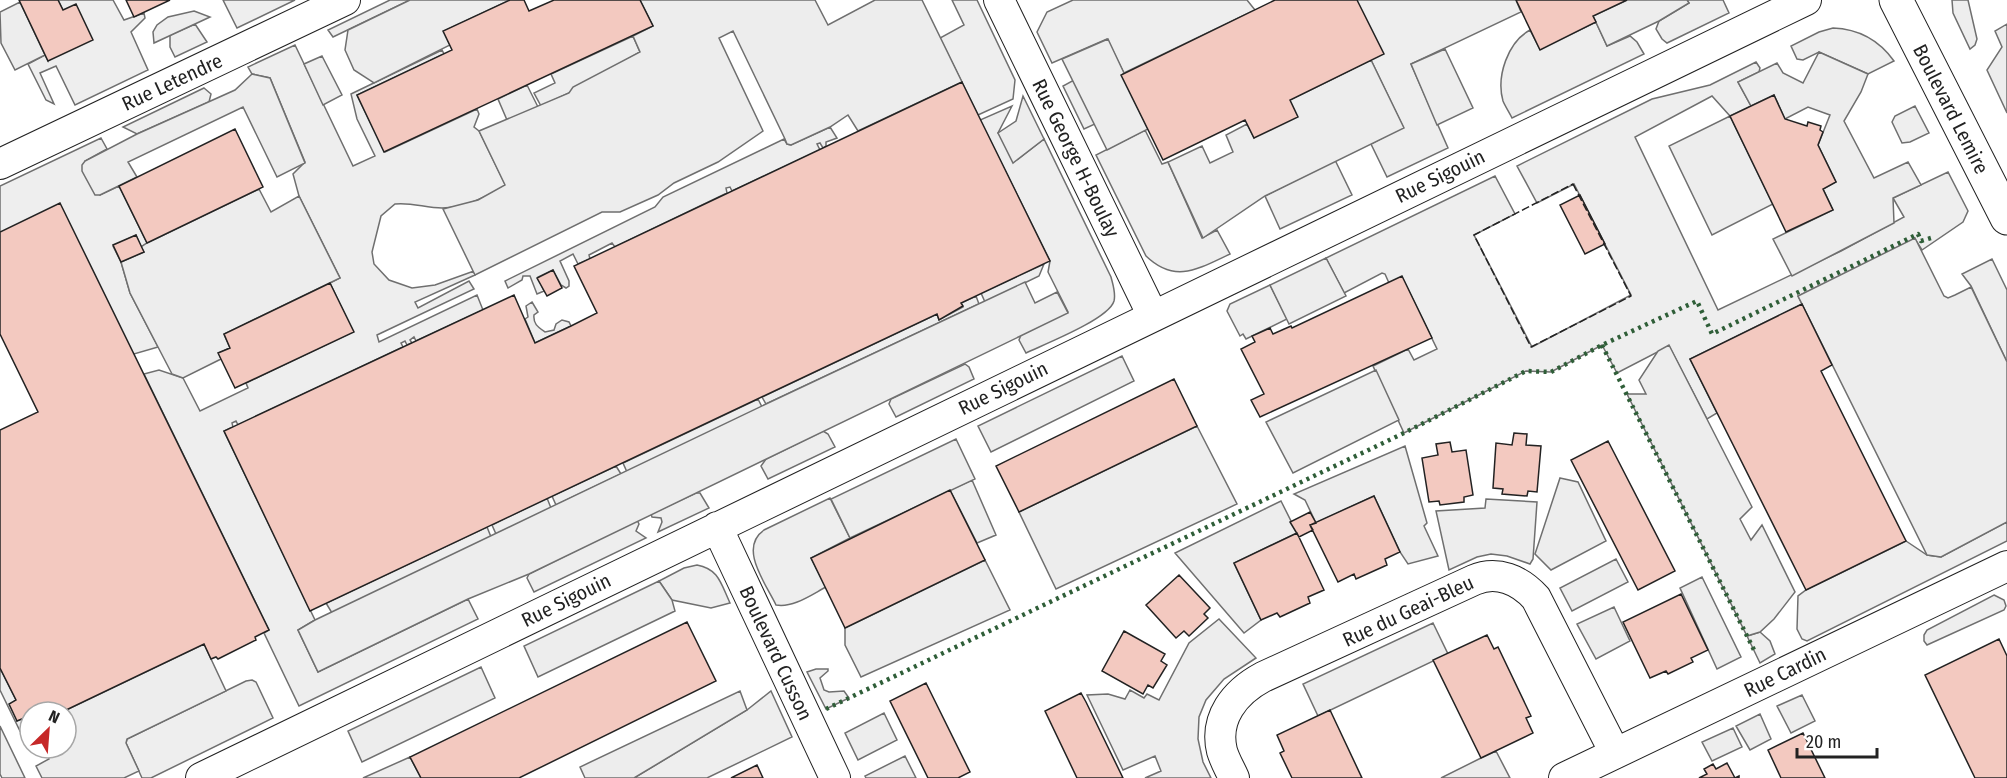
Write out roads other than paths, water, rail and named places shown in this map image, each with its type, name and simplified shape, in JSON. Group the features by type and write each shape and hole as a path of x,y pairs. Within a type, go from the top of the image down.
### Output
{"main road":[{"name":"Boulevard Lemire","path":"1896,0 2007,218"}],"street":[{"name":"Rue Letendre","path":"0,164 345,0"},
{"name":"Rue George H-Boulay","path":"999,0 1153,316"},
{"name":"Rue Sigouin","path":"201,778 1806,0"},
{"name":"Boulevard Cusson","path":"717,527 835,778"},
{"name":"Rue Cardin","path":"1563,778 2007,566"},
{"name":"Rue du Geai-Bleu","path":"1234,778 1223,754 1220,732 1227,710 1251,684 1487,576 1504,577 1522,585 1536,597 1615,753"}]}
